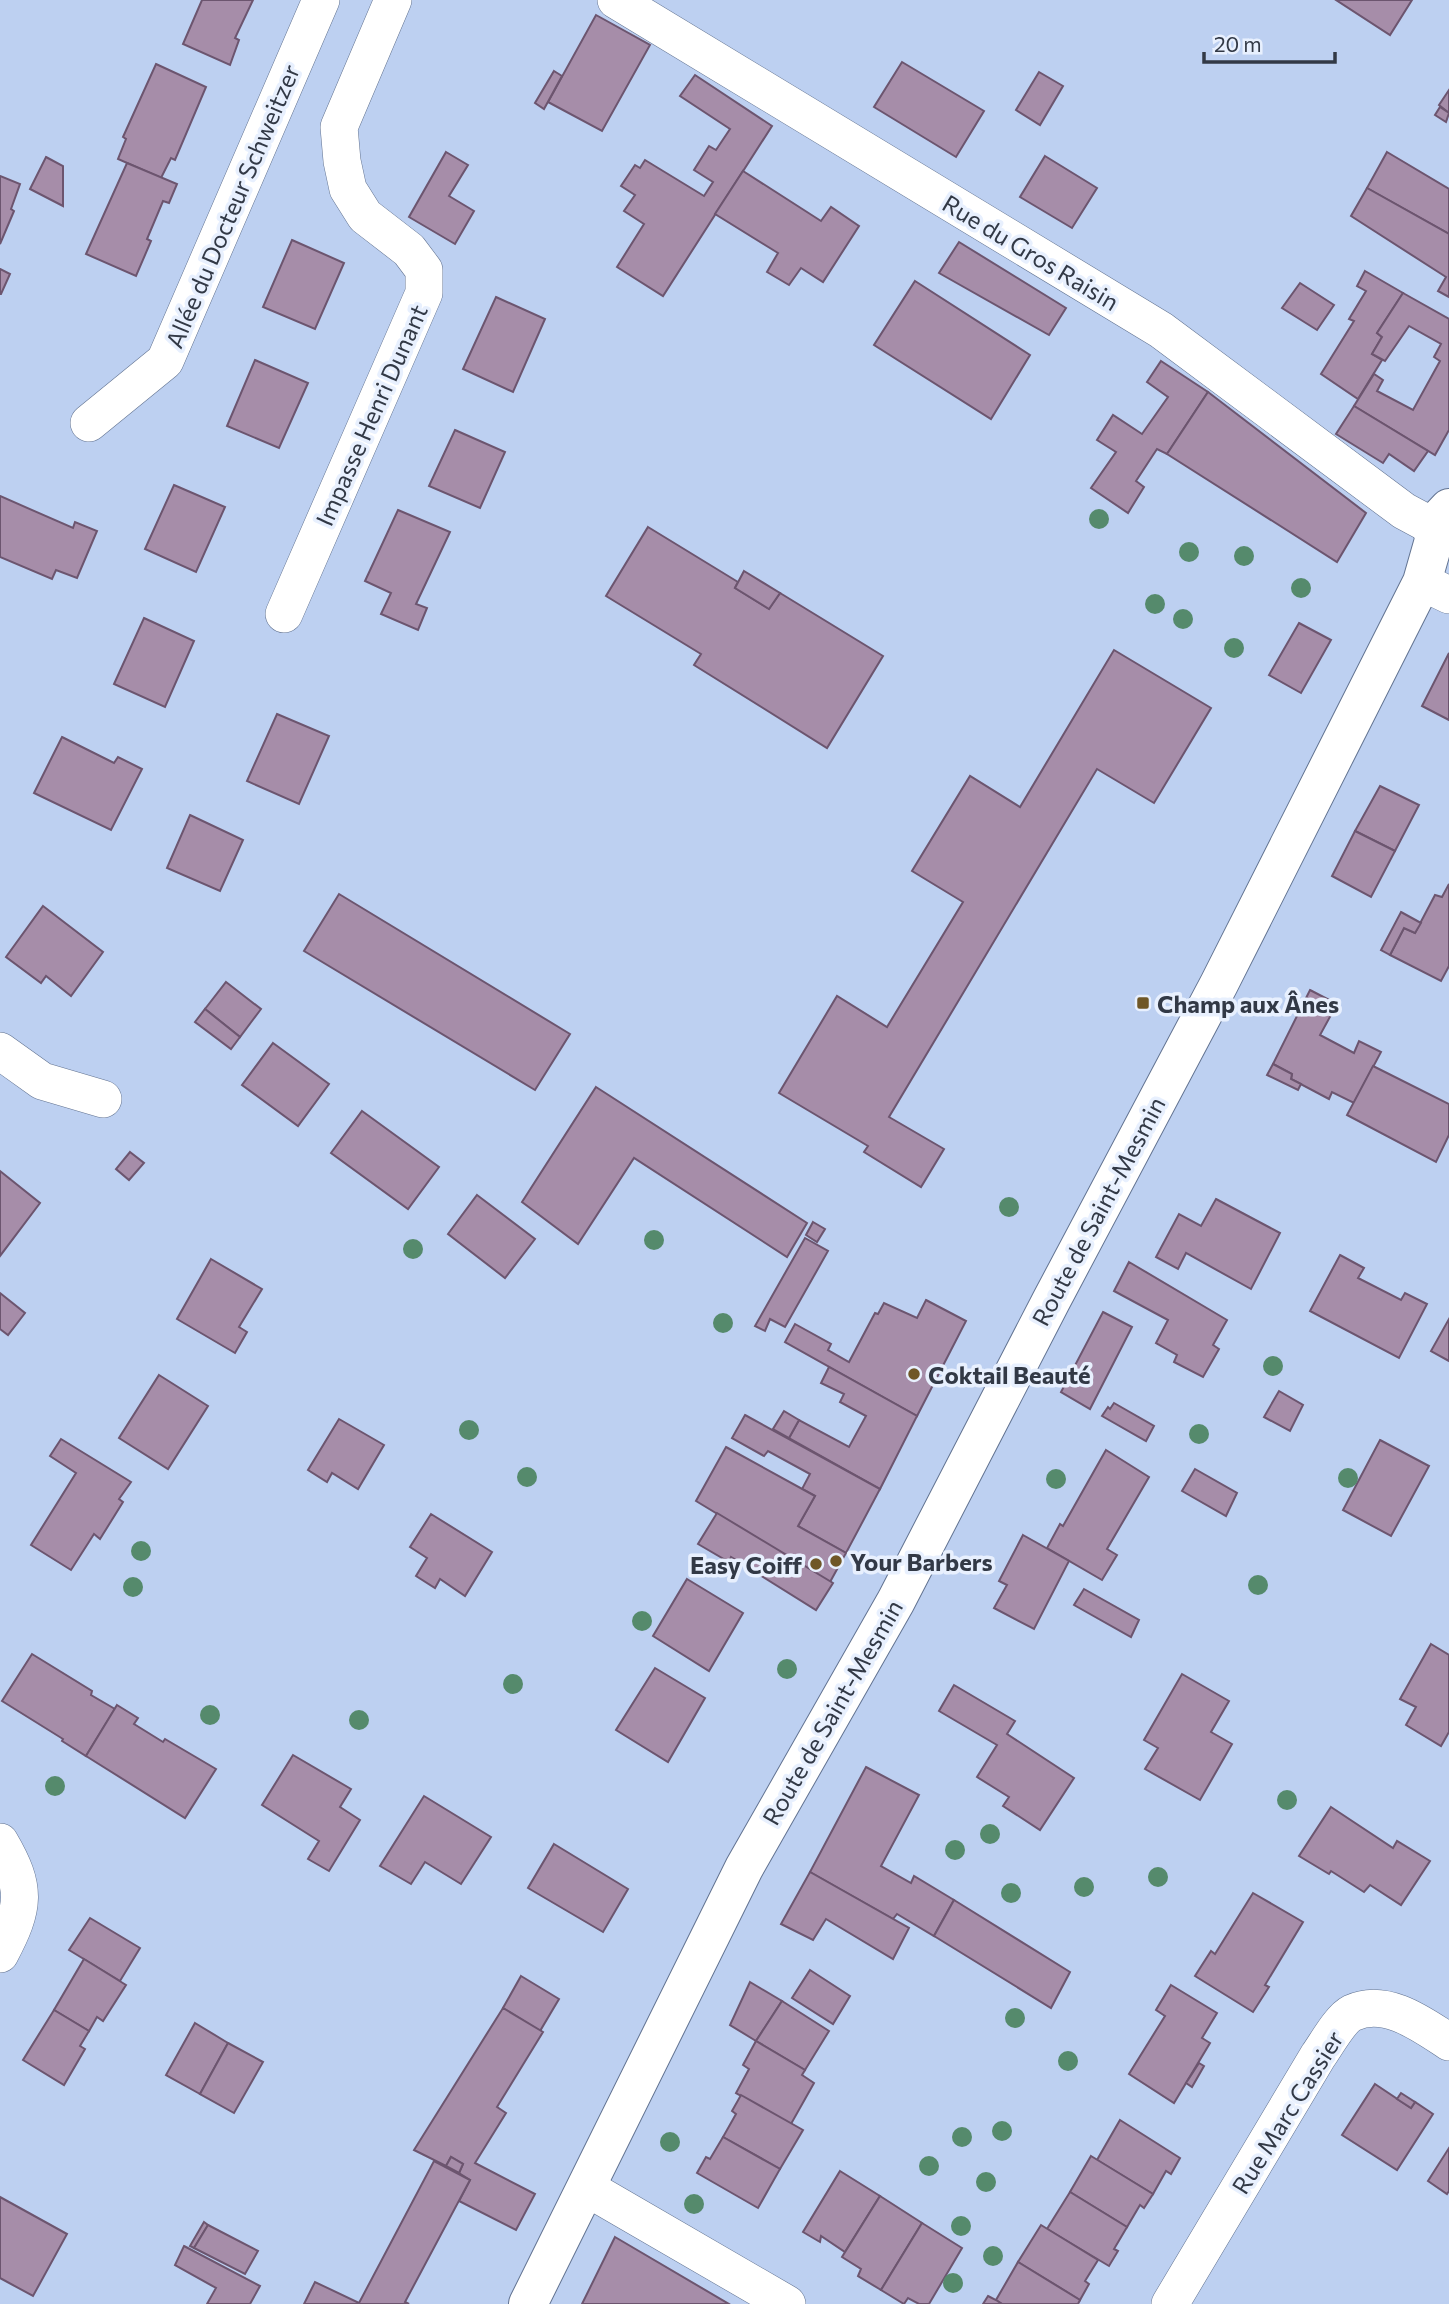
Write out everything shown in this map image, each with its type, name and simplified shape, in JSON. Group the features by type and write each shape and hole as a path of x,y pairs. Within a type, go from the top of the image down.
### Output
{"main road":[{"name":"Route de Saint-Mesmin","path":"528,2304 744,1868 896,1601 1212,996 1298,824 1435,589 1434,540 1440,517"}],"street":[{"name":"Allée du Docteur Schweitzer","path":"89,423 165,361 321,0"},
{"name":"Impasse Henri Dunant","path":"284,614 424,293 424,270 409,250 365,216 348,189 342,161 339,127 393,0"},
{"name":"Rue du Gros Raisin","path":"616,0 1161,330 1404,511 1440,517"},
{"path":"0,1051 42,1081 103,1098"},
{"path":"0,1842 16,1869 20,1900 15,1926 0,1954"},
{"name":"Rue Marc Cassier","path":"1170,2304 1318,2056 1351,2013 1392,2011 1411,2018 1449,2042"},
{"path":"587,2188 787,2304"}],"building":[{"path":"202,0 253,0 235,38 239,40 230,65 183,44"},
{"path":"1336,0 1412,0 1390,35"},
{"path":"596,15 650,45 602,131 548,102"},
{"path":"902,62 984,111 956,157 874,107"},
{"path":"156,64 206,87 175,160 171,158 161,178 118,159 126,139 123,137"},
{"path":"554,71 562,76 544,109 535,103"},
{"path":"1039,72 1063,86 1040,125 1016,110"},
{"path":"695,75 772,126 663,296 617,267 644,224 624,211 635,195 621,186 635,165 640,168 645,160 704,196 713,182 694,170 709,146 716,150 730,129 680,96"},
{"path":"1449,90 1449,113 1439,105"},
{"path":"1440,107 1449,113 1446,122 1435,115"},
{"path":"446,152 468,165 449,196 474,211 455,244 409,217"},
{"path":"1387,152 1449,189 1449,234 1367,188"},
{"path":"1045,156 1097,188 1072,228 1020,197"},
{"path":"46,157 63,166 63,206 30,189"},
{"path":"127,163 177,184 169,203 163,201 147,239 151,241 136,276 86,254"},
{"path":"743,171 821,221 831,207 859,226 823,282 801,268 789,285 767,272 778,253 715,214"},
{"path":"0,176 20,184 11,209 14,211 0,244"},
{"path":"1367,188 1449,234 1449,297 1438,291 1446,277 1351,216"},
{"path":"292,240 344,263 315,329 263,307"},
{"path":"959,242 1066,308 1049,335 939,273"},
{"path":"0,269 10,274 1,294 0,294"},
{"path":"1365,271 1403,293 1377,333 1382,337 1372,354 1382,360 1358,399 1321,374 1354,321 1349,319 1366,291 1357,286"},
{"path":"915,281 1030,355 991,419 874,345"},
{"path":"1300,283 1334,305 1317,330 1282,308"},
{"path":"1403,293 1449,319 1449,430 1435,455 1354,406 1374,374 1383,380 1377,391 1413,410 1440,361 1434,357 1441,344 1409,326 1385,361 1372,354 1382,337 1377,333"},
{"path":"496,297 545,319 513,392 463,369"},
{"path":"255,360 308,383 279,448 227,426"},
{"path":"1161,361 1208,392 1167,454 1157,449 1136,481 1144,487 1128,513 1091,488 1116,452 1097,440 1113,415 1142,434 1168,397 1147,382"},
{"path":"1208,392 1366,513 1337,562 1167,454"},
{"path":"1354,406 1428,451 1414,471 1389,454 1383,463 1336,434"},
{"path":"455,430 505,452 480,508 429,486"},
{"path":"174,485 225,507 196,572 145,549"},
{"path":"0,496 73,528 75,522 97,531 77,578 56,570 52,579 0,557"},
{"path":"398,510 450,532 416,604 427,608 418,630 381,614 391,593 365,581"},
{"path":"648,527 738,582 735,588 769,609 780,593 883,656 827,748 694,665 701,654 606,596"},
{"path":"744,571 780,593 769,609 735,588"},
{"path":"144,618 194,641 165,707 114,684"},
{"path":"1299,623 1331,640 1301,693 1269,675"},
{"path":"1114,650 1211,708 1154,803 1097,769 889,1117 944,1149 921,1187 864,1152 868,1146 779,1093 837,996 887,1027 963,902 912,871 970,776 1020,807"},
{"path":"1449,653 1449,720 1422,706"},
{"path":"277,714 329,736 299,804 247,781"},
{"path":"62,737 114,763 118,757 142,769 111,830 34,793"},
{"path":"1380,786 1419,805 1395,851 1355,831"},
{"path":"190,815 243,840 220,891 167,868"},
{"path":"1355,831 1395,851 1371,897 1332,876"},
{"path":"1449,884 1449,966 1441,981 1390,955 1404,928 1415,933 1435,895 1442,897"},
{"path":"339,894 570,1034 535,1090 304,951"},
{"path":"43,906 103,952 71,996 46,976 41,983 6,957"},
{"path":"1401,912 1421,923 1415,933 1404,928 1390,955 1381,950"},
{"path":"226,982 261,1009 240,1037 205,1009"},
{"path":"1310,990 1337,1004 1320,1035 1354,1053 1359,1041 1381,1052 1354,1103 1332,1092 1329,1099 1291,1079 1292,1074 1273,1064"},
{"path":"205,1009 240,1037 231,1049 195,1022"},
{"path":"273,1043 329,1084 298,1126 242,1085"},
{"path":"1273,1064 1292,1074 1291,1079 1301,1084 1298,1090 1267,1075"},
{"path":"1373,1066 1449,1104 1449,1135 1436,1162 1347,1115"},
{"path":"596,1087 807,1223 787,1257 634,1158 578,1244 522,1202"},
{"path":"362,1111 439,1167 408,1209 331,1153"},
{"path":"130,1152 144,1163 129,1180 116,1169"},
{"path":"0,1171 40,1203 0,1256"},
{"path":"477,1195 535,1239 505,1278 448,1234"},
{"path":"1216,1199 1280,1233 1251,1289 1186,1253 1178,1269 1156,1257 1179,1214 1201,1226"},
{"path":"813,1222 825,1229 817,1242 806,1235"},
{"path":"805,1238 828,1251 785,1327 770,1319 765,1331 755,1326"},
{"path":"1340,1255 1364,1268 1358,1278 1401,1300 1405,1293 1427,1304 1399,1358 1310,1311"},
{"path":"211,1259 262,1289 239,1327 247,1332 235,1353 177,1319"},
{"path":"1129,1262 1227,1320 1213,1345 1219,1349 1203,1377 1174,1362 1177,1355 1156,1343 1168,1320 1114,1291"},
{"path":"0,1293 25,1313 8,1335 0,1329"},
{"path":"926,1300 966,1321 917,1416 785,1342 795,1324 831,1344 828,1350 849,1362 875,1313 878,1314 884,1303 917,1318"},
{"path":"1103,1312 1132,1327 1090,1409 1061,1392"},
{"path":"1449,1319 1449,1361 1431,1351"},
{"path":"829,1367 917,1416 880,1489 789,1438 799,1420 849,1447 866,1416 840,1402 844,1394 821,1383"},
{"path":"159,1375 208,1406 168,1469 119,1438"},
{"path":"1279,1391 1303,1405 1290,1431 1264,1417"},
{"path":"1114,1403 1154,1426 1146,1441 1102,1416"},
{"path":"784,1411 799,1420 789,1438 773,1429"},
{"path":"745,1415 880,1489 846,1553 798,1526 815,1496 802,1489 810,1474 768,1451 764,1456 732,1438"},
{"path":"339,1419 384,1445 358,1489 332,1473 327,1482 308,1470"},
{"path":"61,1439 131,1482 119,1499 123,1502 100,1539 94,1534 71,1570 31,1545 76,1473 50,1456"},
{"path":"1380,1440 1429,1466 1391,1536 1343,1510"},
{"path":"726,1447 815,1496 798,1526 846,1553 830,1582 696,1501"},
{"path":"1106,1450 1149,1477 1107,1549 1117,1555 1102,1580 1047,1548 1060,1524 1063,1526"},
{"path":"1195,1469 1237,1493 1226,1516 1182,1491"},
{"path":"717,1513 833,1583 816,1610 731,1557 729,1562 698,1544"},
{"path":"431,1514 492,1552 465,1596 440,1579 435,1588 416,1576 427,1558 410,1547"},
{"path":"1023,1535 1069,1561 1034,1629 994,1608 1007,1585 999,1581"},
{"path":"687,1579 743,1613 709,1671 653,1636"},
{"path":"1084,1589 1139,1620 1131,1637 1074,1605"},
{"path":"1431,1644 1449,1655 1449,1732 1441,1746 1406,1725 1416,1707 1400,1699"},
{"path":"32,1654 92,1691 91,1695 115,1709 86,1756 2,1701"},
{"path":"655,1668 705,1698 668,1762 616,1730"},
{"path":"1182,1674 1229,1701 1211,1732 1232,1744 1200,1800 1145,1769 1158,1748 1144,1740"},
{"path":"954,1685 1015,1721 1007,1734 1074,1778 1040,1830 1003,1806 1009,1797 977,1777 997,1745 939,1711"},
{"path":"117,1705 138,1718 134,1724 216,1769 185,1818 86,1756"},
{"path":"293,1755 351,1789 340,1807 360,1820 329,1871 308,1859 319,1841 262,1805"},
{"path":"866,1767 919,1795 881,1866 911,1883 914,1876 954,1900 934,1936 897,1914 893,1919 810,1872"},
{"path":"424,1796 491,1837 461,1884 425,1862 411,1884 380,1866"},
{"path":"1331,1807 1393,1848 1397,1841 1430,1861 1401,1905 1370,1885 1364,1892 1331,1871 1329,1874 1299,1856"},
{"path":"554,1844 628,1889 603,1932 528,1888"},
{"path":"810,1872 909,1928 893,1959 826,1919 813,1940 781,1924"},
{"path":"1253,1893 1303,1922 1265,1985 1269,1987 1253,2012 1195,1976 1211,1951 1215,1954"},
{"path":"954,1900 1070,1972 1051,2008 934,1936"},
{"path":"90,1918 140,1948 120,1981 69,1950"},
{"path":"84,1959 126,1985 103,2021 97,2017 89,2031 54,2010"},
{"path":"810,1970 850,1996 833,2024 792,1998"},
{"path":"521,1976 559,1999 540,2031 503,2008"},
{"path":"750,1982 782,2001 756,2041 730,2025"},
{"path":"1171,1985 1217,2013 1202,2038 1210,2043 1174,2103 1129,2074 1165,2016 1156,2010"},
{"path":"782,2001 829,2031 805,2070 756,2041"},
{"path":"503,2008 543,2032 497,2107 506,2113 475,2163 535,2194 516,2230 459,2201 470,2180 459,2173 463,2164 451,2157 446,2166 414,2150"},
{"path":"54,2010 89,2031 80,2046 85,2049 64,2085 23,2060"},
{"path":"195,2023 228,2043 200,2094 166,2075"},
{"path":"756,2041 805,2070 802,2075 814,2083 791,2124 736,2093 749,2069 743,2065"},
{"path":"228,2043 263,2062 234,2113 200,2094"},
{"path":"1199,2063 1204,2066 1192,2087 1186,2083"},
{"path":"1375,2084 1411,2108 1415,2102 1433,2114 1397,2170 1342,2135"},
{"path":"1401,2093 1415,2102 1411,2108 1397,2099"},
{"path":"741,2095 803,2130 780,2169 723,2137 736,2114 732,2111"},
{"path":"1120,2120 1180,2158 1171,2174 1166,2171 1153,2194 1097,2160"},
{"path":"723,2137 780,2169 758,2208 697,2173 706,2157 710,2159"},
{"path":"1449,2148 1449,2191 1447,2194 1428,2181"},
{"path":"1091,2156 1153,2194 1144,2208 1140,2205 1127,2227 1070,2192"},
{"path":"451,2157 463,2164 459,2173 446,2166"},
{"path":"434,2161 470,2180 405,2302 409,2304 304,2304 315,2282 359,2303"},
{"path":"840,2171 880,2196 845,2252 821,2236 820,2242 803,2232"},
{"path":"1070,2192 1127,2227 1114,2249 1118,2251 1109,2266 1047,2229"},
{"path":"880,2196 922,2223 881,2290 858,2276 861,2269 842,2257"},
{"path":"0,2197 67,2234 33,2296 0,2278"},
{"path":"204,2222 208,2225 194,2248 190,2246"},
{"path":"922,2223 962,2248 929,2304 919,2304 908,2298 904,2304 881,2290"},
{"path":"208,2225 258,2251 245,2274 194,2248"},
{"path":"1041,2225 1098,2260 1085,2281 1089,2284 1080,2300 1018,2262"},
{"path":"615,2237 729,2304 582,2304"},
{"path":"184,2246 260,2286 250,2304 207,2304 216,2288 175,2265"},
{"path":"1018,2262 1080,2300 1078,2304 1002,2304 996,2300"},
{"path":"988,2296 996,2300 1002,2304 983,2304"}],"place":[{"name":"Champ aux Ânes","path":"1143,1003"},
{"name":"Coktail Beauté","path":"914,1374"},
{"name":"Your Barbers","path":"836,1561"},
{"name":"Easy Coiff","path":"816,1564"}]}
